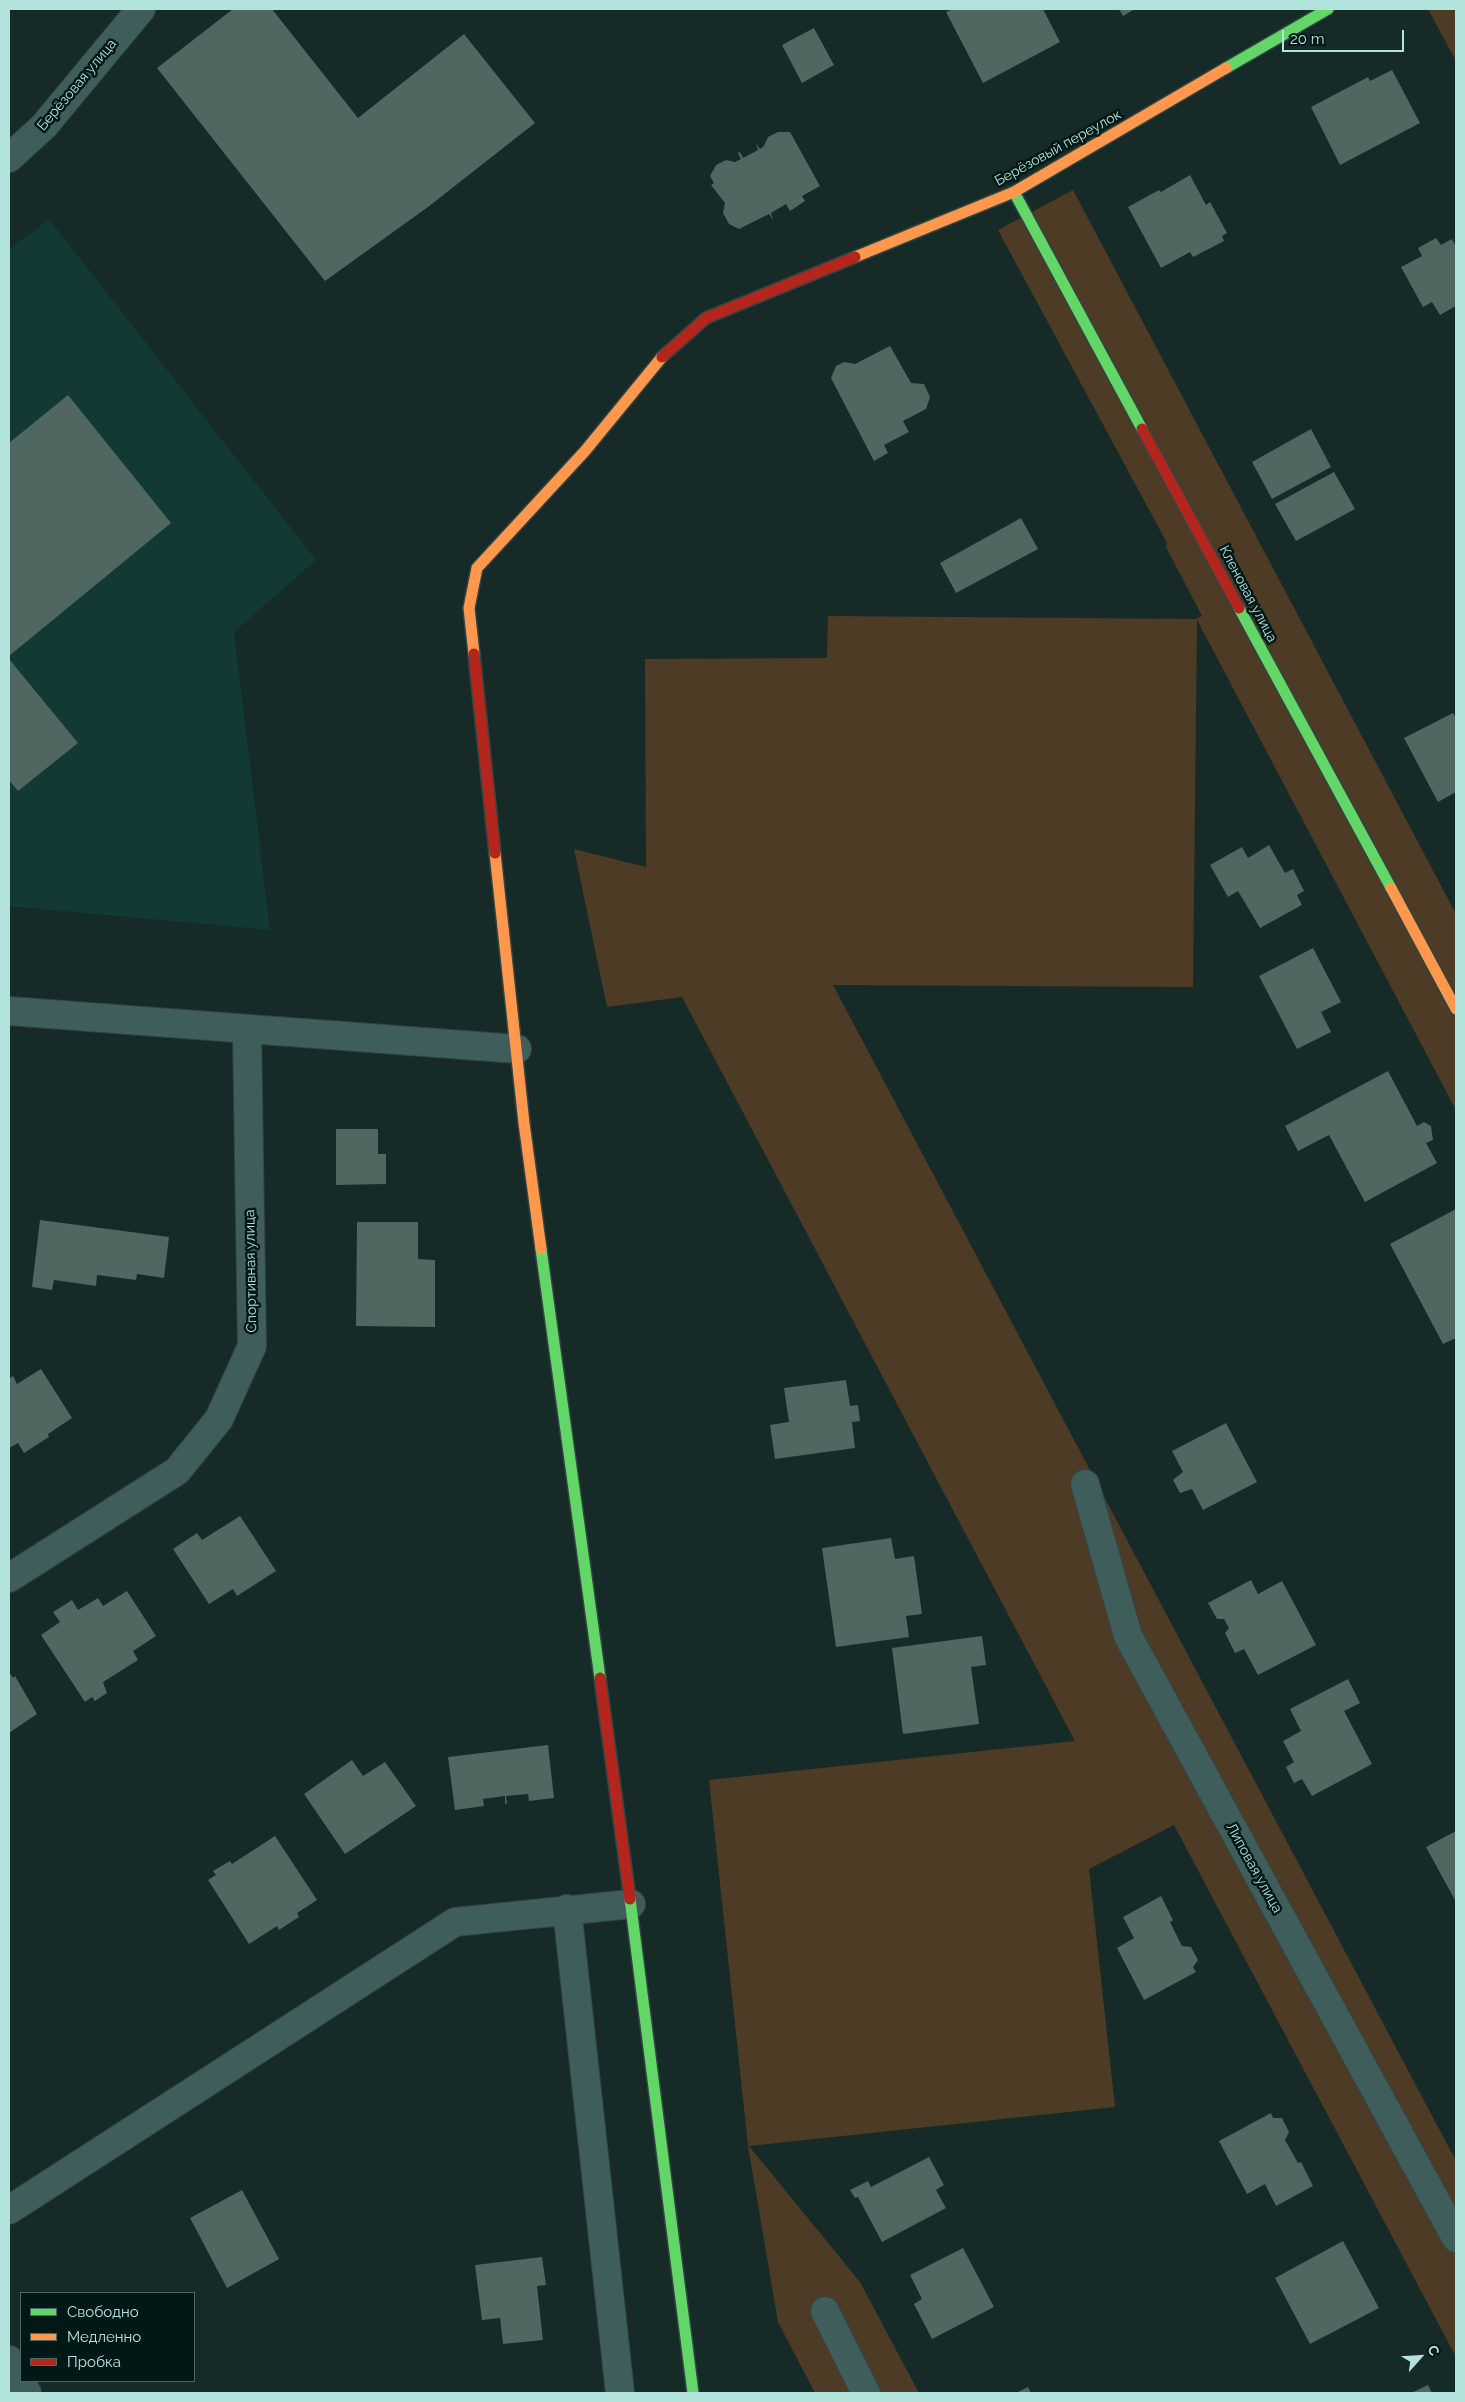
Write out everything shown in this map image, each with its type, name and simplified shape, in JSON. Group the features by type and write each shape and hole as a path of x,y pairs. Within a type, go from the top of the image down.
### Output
{"street":[{"name":"Берёзовая улица","path":"9,158 44,126 141,9"},
{"name":"Берёзовый переулок","path":"693,2393 631,1904 524,1123 469,608 477,568 585,452 668,349 706,318 1014,192 1328,9"},
{"name":"Кленовая улица","path":"1014,192 1456,1009"},
{"path":"9,1011 517,1049"},
{"name":"Спортивная улица","path":"9,1578 177,1471 219,1419 252,1346 247,1030"},
{"name":"Липовая улица","path":"1085,1484 1128,1636 1456,2238"},
{"path":"9,2210 455,1922 567,1909 631,1904"},
{"path":"567,1909 620,2393"},
{"path":"825,2311 866,2393"},
{"path":"9,2360 20,2380"},
{"path":"21,2382 27,2393"}],"shaded area":[{"path":"1428,9 1456,9 1456,61"},
{"path":"1073,190 1456,914 1456,1110 1197,620 1193,987 833,985 1456,2161 1456,2357 1174,1825 1089,1869 1115,2107 749,2146 860,2282 919,2393 815,2393 778,2322 748,2146 709,1780 1075,1741 682,997 607,1007 574,849 646,867 645,659 827,658 828,616 1196,619 1202,616 1166,547 1167,543 998,230"},
{"path":"49,219 316,560 234,632 270,930 9,906 9,250"}],"building":[{"path":"233,9 272,9 358,118 464,34 535,123 428,207 325,281 157,68"},
{"path":"953,9 1043,9 1060,42 983,83 946,12"},
{"path":"1119,9 1135,9 1123,16"},
{"path":"814,28 834,65 802,83 782,45"},
{"path":"1392,70 1420,123 1340,165 1311,107 1368,77 1370,81"},
{"path":"778,132 790,132 820,186 802,196 805,201 790,211 786,204 771,213 773,220 769,214 739,229 729,224 723,213 725,203 711,185 714,183 710,176 716,165 726,160 735,162 741,159 738,153 740,152 743,158 758,150 756,143 760,149 764,146 768,137"},
{"path":"1190,175 1206,205 1210,202 1227,233 1222,236 1224,241 1193,257 1190,252 1161,268 1128,207 1159,190 1161,192"},
{"path":"1436,238 1441,245 1452,239 1456,247 1456,306 1440,315 1432,302 1423,307 1401,267 1422,256 1418,248"},
{"path":"890,346 911,383 924,384 930,397 926,409 903,421 909,432 884,445 888,453 874,461 831,378 836,366 844,362 855,364"},
{"path":"68,395 171,523 9,656 9,443"},
{"path":"1311,429 1331,467 1272,499 1252,462"},
{"path":"1334,472 1355,509 1296,541 1275,504"},
{"path":"1021,518 1038,549 956,593 940,563"},
{"path":"9,659 78,743 18,791 9,780"},
{"path":"1453,713 1456,718 1456,792 1438,802 1404,738"},
{"path":"1269,845 1285,873 1293,869 1304,891 1297,895 1302,905 1260,928 1238,891 1228,897 1210,865 1242,847 1248,858"},
{"path":"1313,948 1341,1002 1321,1012 1331,1032 1297,1049 1259,976"},
{"path":"1388,1071 1417,1126 1424,1122 1431,1126 1433,1140 1426,1143 1437,1163 1365,1202 1329,1135 1298,1151 1285,1126"},
{"path":"336,1129 378,1129 378,1154 386,1154 386,1184 336,1185"},
{"path":"1456,1209 1456,1338 1443,1344 1390,1244"},
{"path":"40,1220 169,1237 164,1278 137,1274 136,1280 97,1275 96,1286 54,1280 52,1290 32,1287"},
{"path":"357,1222 418,1222 418,1259 435,1260 435,1327 356,1326"},
{"path":"41,1369 72,1418 48,1434 49,1437 24,1453 18,1443 9,1448 9,1379 13,1376 17,1384"},
{"path":"846,1380 850,1406 858,1405 860,1421 852,1422 855,1448 775,1459 770,1425 789,1422 784,1388"},
{"path":"1226,1423 1257,1482 1203,1510 1192,1489 1180,1493 1173,1480 1183,1472 1172,1451"},
{"path":"240,1516 276,1571 237,1596 233,1589 209,1604 173,1549 197,1533 202,1540"},
{"path":"891,1538 895,1559 914,1556 922,1614 906,1616 909,1637 836,1647 822,1548"},
{"path":"1251,1580 1258,1594 1282,1581 1316,1645 1258,1675 1244,1649 1235,1653 1225,1633 1229,1628 1224,1619 1217,1619 1208,1603"},
{"path":"127,1591 156,1636 133,1651 138,1660 103,1682 107,1693 95,1701 92,1697 85,1702 41,1635 60,1622 53,1612 72,1600 78,1610 98,1598 103,1606"},
{"path":"982,1636 986,1665 971,1667 979,1724 903,1734 892,1648"},
{"path":"9,1672 13,1678 15,1676 37,1714 9,1733"},
{"path":"1348,1679 1360,1703 1344,1711 1372,1764 1312,1796 1302,1779 1294,1783 1286,1767 1294,1762 1283,1741 1301,1731 1290,1709"},
{"path":"548,1745 554,1798 529,1801 528,1794 506,1796 507,1803 505,1804 505,1796 483,1799 484,1806 455,1810 448,1757"},
{"path":"352,1760 363,1776 385,1762 416,1806 345,1854 304,1794"},
{"path":"1456,1831 1456,1902 1426,1847"},
{"path":"275,1836 317,1900 297,1913 299,1917 279,1930 277,1926 249,1944 208,1880 216,1875 213,1871 230,1861 232,1864"},
{"path":"1161,1896 1173,1920 1170,1922 1182,1946 1191,1947 1198,1960 1193,1967 1196,1972 1144,2000 1117,1948 1134,1938 1123,1917"},
{"path":"1271,2113 1273,2118 1282,2118 1289,2132 1285,2140 1298,2163 1301,2162 1313,2186 1276,2206 1265,2184 1247,2194 1219,2141"},
{"path":"929,2157 944,2185 936,2190 946,2208 882,2242 858,2197 855,2198 850,2190 868,2181 871,2187"},
{"path":"242,2190 279,2259 227,2288 190,2218"},
{"path":"1343,2241 1379,2308 1310,2344 1275,2278"},
{"path":"963,2248 994,2307 932,2339 914,2304 922,2299 910,2275"},
{"path":"542,2257 546,2285 537,2286 543,2340 503,2344 500,2318 482,2320 475,2265"},
{"path":"1428,2385 1432,2393 1411,2393"},
{"path":"1028,2387 1031,2393 1016,2393"}],"traffic: fast":[{"path":"1226,68 1328,9"},
{"path":"1014,192 1142,429"},
{"path":"1239,608 1391,888"},
{"path":"541,1249 600,1678"},
{"path":"630,1899 693,2393"}],"traffic: slow":[{"path":"855,257 1014,192 1226,68"},
{"path":"474,654 469,608 477,568 585,451 662,357"},
{"path":"495,853 524,1123 541,1249"},
{"path":"1391,888 1456,1009"}],"traffic: jam":[{"path":"662,357 706,318 855,257"},
{"path":"1142,429 1239,608"},
{"path":"474,654 495,853"},
{"path":"600,1678 630,1899"}]}
